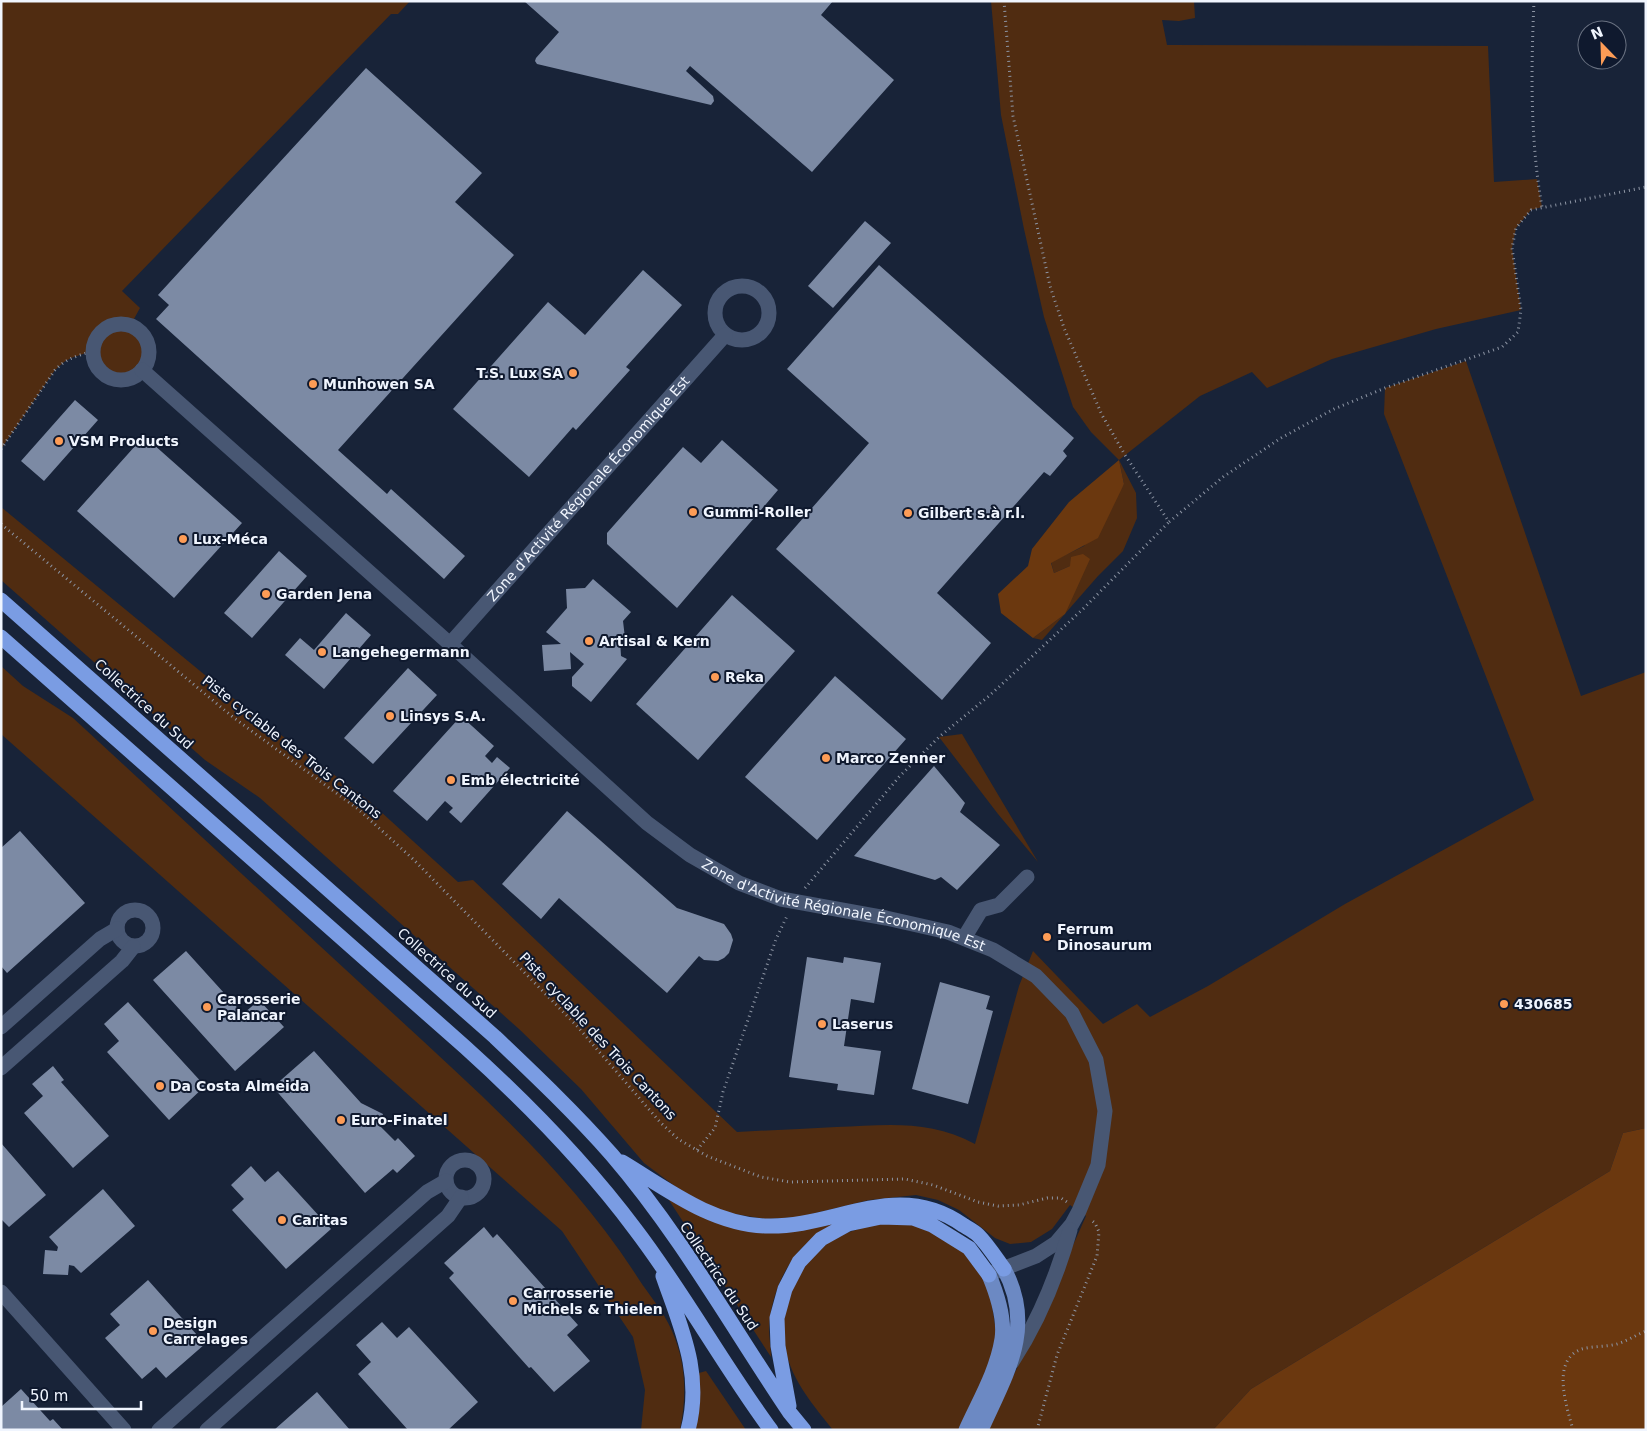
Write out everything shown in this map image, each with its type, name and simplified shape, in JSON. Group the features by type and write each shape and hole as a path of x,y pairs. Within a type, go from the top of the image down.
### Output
{"highway":[{"name":"Collectrice du Sud","path":"1,600 495,1037 548,1087 612,1156 655,1210 790,1413 804,1430"},
{"path":"1,637 501,1079 530,1107 590,1173 636,1230 771,1430"},
{"path":"612,1156 696,1208 727,1220 765,1226 799,1224 871,1207 914,1204 933,1209 953,1218 979,1236 1004,1269"},
{"path":"790,1413 778,1346 777,1318 785,1289 796,1268 821,1239 848,1224 881,1217 913,1218 932,1225 969,1248 989,1275"},
{"path":"657,1259 688,1349 693,1387 688,1430"}],"main road":[{"path":"982,1430 1012,1362 1017,1335 1018,1312 1012,1285 1004,1269"},
{"path":"966,1430 992,1373 1002,1338 1001,1316 996,1291 989,1275"}],"street":[{"path":"121,324 138,330 144,336 148,344 148,362 137,376 129,380 120,381 103,375 97,368 93,351 98,335 105,329 121,324"},
{"name":"Zone d'Activité Régionale Économique Est","path":"450,644 725,335"},
{"name":"Zone d'Activité Régionale Économique Est","path":"142,370 450,644 647,823 690,855 739,883 781,899 886,918 948,932 964,938 993,950 1036,976 1072,1013 1096,1060 1105,1110 1098,1165 1076,1218 1060,1265 1025,1341 1012,1362"},
{"path":"964,938 981,910 999,905 1027,877"},
{"path":"138,910 148,916 153,928 153,934 145,944 133,947 120,939 117,928 121,917 126,913 138,910"},
{"path":"1,1027 100,939 117,928"},
{"path":"1,1068 122,961 133,947"},
{"path":"465,1160 476,1164 483,1174 482,1186 474,1195 461,1197 451,1191 446,1181 449,1169 459,1161 465,1160"},
{"path":"159,1430 427,1192 446,1181"},
{"path":"208,1430 448,1216 461,1197"},
{"name":"Zone d'Activité Régionale Économique Est","path":"989,1275 1036,1256 1056,1243 1076,1218"},
{"path":"1,1292 124,1430"}],"path":[{"path":"1004,1 1013,116 1050,286 1064,328 1102,415 1130,464 1169,522"},
{"path":"1534,1 1531,82 1537,180 1542,208"},
{"path":"697,1150 715,1128 723,1092 776,940 794,902 899,777 939,737 1026,663 1084,608 1169,522 1223,477 1281,438 1334,409 1385,388 1502,347 1518,332 1521,310 1512,248 1516,228 1531,210 1646,187"},
{"path":"1,449 55,370 71,358 93,351"},
{"name":"Piste cyclable des Trois Cantons","path":"1,524 234,718 358,810 413,859 576,1025 660,1122 678,1139 707,1156 761,1177 790,1182 905,1180 933,1185 978,1202 998,1206 1019,1205 1047,1198 1061,1198 1076,1218 1095,1224 1099,1232 1097,1256 1057,1355 1037,1430"},
{"path":"1573,1430 1564,1396 1563,1371 1568,1358 1582,1350 1617,1344 1646,1331"}],"shaded area":[{"path":"1,1 410,1 398,14 391,14 122,291 140,308 130,326 145,338 150,352 146,364 137,374 125,380 111,379 100,370 92,351 71,358 55,370 1,449"},
{"path":"991,1 1194,1 1195,18 1179,21 1162,20 1167,45 1488,46 1494,182 1537,179 1542,207 1531,210 1516,228 1512,248 1521,310 1436,329 1332,359 1267,388 1252,372 1200,396 1119,460 1091,432 1073,407 1044,317 1001,115"},
{"path":"1466,361 1581,696 1646,672 1646,1128 1623,1133 1610,1171 1251,1389 1213,1430 987,1430 1034,1333 1086,1216 1070,1205 1052,1229 1031,1242 1010,1244 995,1238 959,1210 938,1200 916,1195 869,1200 799,1217 766,1219 729,1213 701,1202 676,1187 644,1163 581,1089 519,1029 260,798 205,760 1,580 1,507 245,708 369,801 458,882 473,880 737,1132 907,1125 941,1131 975,1144 1019,986 1033,951 1103,1024 1137,1004 1150,1017 1208,986 1345,904 1534,800 1384,414 1385,388"},
{"path":"1119,460 1136,493 1137,518 1123,551 1065,614 1070,566 1054,573 1051,562 1084,546 1124,484"},
{"path":"1119,460 1124,484 1098,538 1051,563 1054,573 1070,566 1071,557 1083,554 1090,559 1065,614 1033,638 1001,613 998,594 1028,566 1032,549 1069,502"},
{"path":"1064,615 1042,640 1033,638"},
{"path":"1,666 23,686 73,718 454,1069 552,1168 612,1240 669,1324 677,1343 683,1367 684,1404 680,1430 641,1430 645,1390 633,1337 562,1231 1,734"},
{"path":"962,734 1038,862 998,814 939,737"},
{"path":"1646,1128 1646,1430 1213,1430 1251,1389 1610,1171 1623,1133"},
{"path":"665,1194 709,1219 844,1219 808,1242 785,1271 775,1294 770,1318 771,1357"},
{"path":"879,1223 911,1223 930,1230 964,1252 983,1276 990,1293 997,1338 988,1370 960,1430 833,1430 799,1384 789,1363 784,1339 785,1313 792,1288 805,1266 821,1247 832,1239"},
{"path":"706,1371 746,1430 693,1430 699,1373"}],"building":[{"path":"524,1 833,1 821,15 894,80 812,172 690,66 686,71 713,96 714,101 711,105 537,64 536,58 559,32"},
{"name":"Munhowen SA","path":"366,68 482,173 455,202 514,255 338,450 387,494 391,489 465,556 444,579 156,319 169,305 158,295"},
{"path":"865,221 891,243 833,308 808,286"},
{"name":"Gilbert s.à r.l.","path":"879,265 1074,438 1063,451 1067,456 1050,476 1044,472 937,593 991,643 942,700 776,549 869,443 787,369"},
{"path":"643,270 682,305 626,367 630,370 576,430 573,427 529,477 453,409 548,302 585,335"},
{"name":"VSM Products","path":"75,400 98,420 44,481 21,461"},
{"path":"144,436 242,523 174,598 77,511"},
{"name":"Gummi-Roller","path":"722,440 778,490 677,608 607,544 607,533 683,447 701,463"},
{"name":"Garden Jena","path":"279,551 307,576 252,638 224,613"},
{"name":"Artisal & Kern","path":"593,579 631,612 623,621 625,638 620,639 621,656 627,659 591,702 572,686 572,677 584,664 570,652 571,669 544,671 542,645 561,644 546,632 567,608 566,589 585,588"},
{"name":"Reka","path":"732,595 795,651 698,760 636,704"},
{"name":"Langehegermann","path":"346,613 371,635 324,689 285,655 300,638 314,650"},
{"name":"Linsys S.A.","path":"408,668 437,695 373,764 344,738"},
{"name":"Marco Zenner","path":"835,676 906,739 817,840 745,777"},
{"name":"Emb électricité","path":"461,716 494,746 485,756 492,763 497,757 510,768 461,823 449,812 453,808 445,801 427,821 393,791"},
{"path":"934,766 965,803 960,812 1000,845 957,890 941,877 935,880 854,856"},
{"path":"567,811 677,908 724,924 733,940 729,953 718,961 704,960 699,956 667,993 559,898 541,919 502,884"},
{"path":"20,831 85,903 7,973 1,966 1,848"},
{"name":"Carosserie Palancar","path":"186,951 243,1014 259,1000 284,1027 235,1071 153,980"},
{"name":"Laserus","path":"807,957 843,963 844,957 881,963 874,1003 851,999 844,1046 881,1051 874,1095 837,1090 838,1084 789,1077"},
{"path":"940,982 990,996 986,1009 993,1011 968,1104 912,1089"},
{"path":"128,1002 205,1086 169,1120 107,1052 119,1041 104,1024"},
{"name":"Euro-Finatel","path":"314,1051 361,1103 383,1114 380,1126 395,1141 398,1138 415,1156 397,1173 393,1169 365,1193 273,1087"},
{"path":"53,1066 64,1080 61,1082 109,1136 73,1168 24,1113 43,1096 32,1084"},
{"path":"1,1143 46,1195 9,1227 1,1219"},
{"name":"Caritas","path":"251,1166 265,1182 278,1171 331,1229 286,1269 232,1210 244,1199 231,1185"},
{"path":"103,1189 135,1226 81,1273 74,1266 69,1265 68,1275 43,1274 45,1250 57,1251 58,1247 49,1237"},
{"name":"Carrosserie Michels & Thielen","path":"484,1227 493,1238 497,1234 578,1325 567,1335 590,1361 554,1392 531,1367 529,1368 449,1278 454,1273 444,1263"},
{"name":"Design Carrelages","path":"148,1280 205,1344 166,1378 156,1367 142,1379 105,1338 120,1325 110,1314"},
{"path":"382,1322 397,1338 409,1327 478,1402 448,1430 408,1430 358,1374 371,1362 356,1345"},
{"path":"21,1389 50,1421 53,1419 63,1430 1,1430 1,1407"},
{"path":"317,1392 350,1430 274,1430"}],"place":[{"name":"T.S. Lux SA","path":"573,373"},
{"name":"Munhowen SA","path":"313,384"},
{"name":"VSM Products","path":"59,441"},
{"name":"Gummi-Roller","path":"693,512"},
{"name":"Gilbert s.à r.l.","path":"908,513"},
{"name":"Lux-Méca","path":"183,539"},
{"name":"Garden Jena","path":"266,594"},
{"name":"Artisal & Kern","path":"589,641"},
{"name":"Langehegermann","path":"322,652"},
{"name":"Reka","path":"715,677"},
{"name":"Linsys S.A.","path":"390,716"},
{"name":"Marco Zenner","path":"826,758"},
{"name":"Emb électricité","path":"451,780"},
{"name":"Ferrum Dinosaurum","path":"1047,937"},
{"name":"430685","path":"1504,1004"},
{"name":"Carosserie Palancar","path":"207,1007"},
{"name":"Laserus","path":"822,1024"},
{"name":"Da Costa Almeida","path":"160,1086"},
{"name":"Euro-Finatel","path":"341,1120"},
{"name":"Caritas","path":"282,1220"},
{"name":"Carrosserie Michels & Thielen","path":"513,1301"},
{"name":"Design Carrelages","path":"153,1331"}]}
